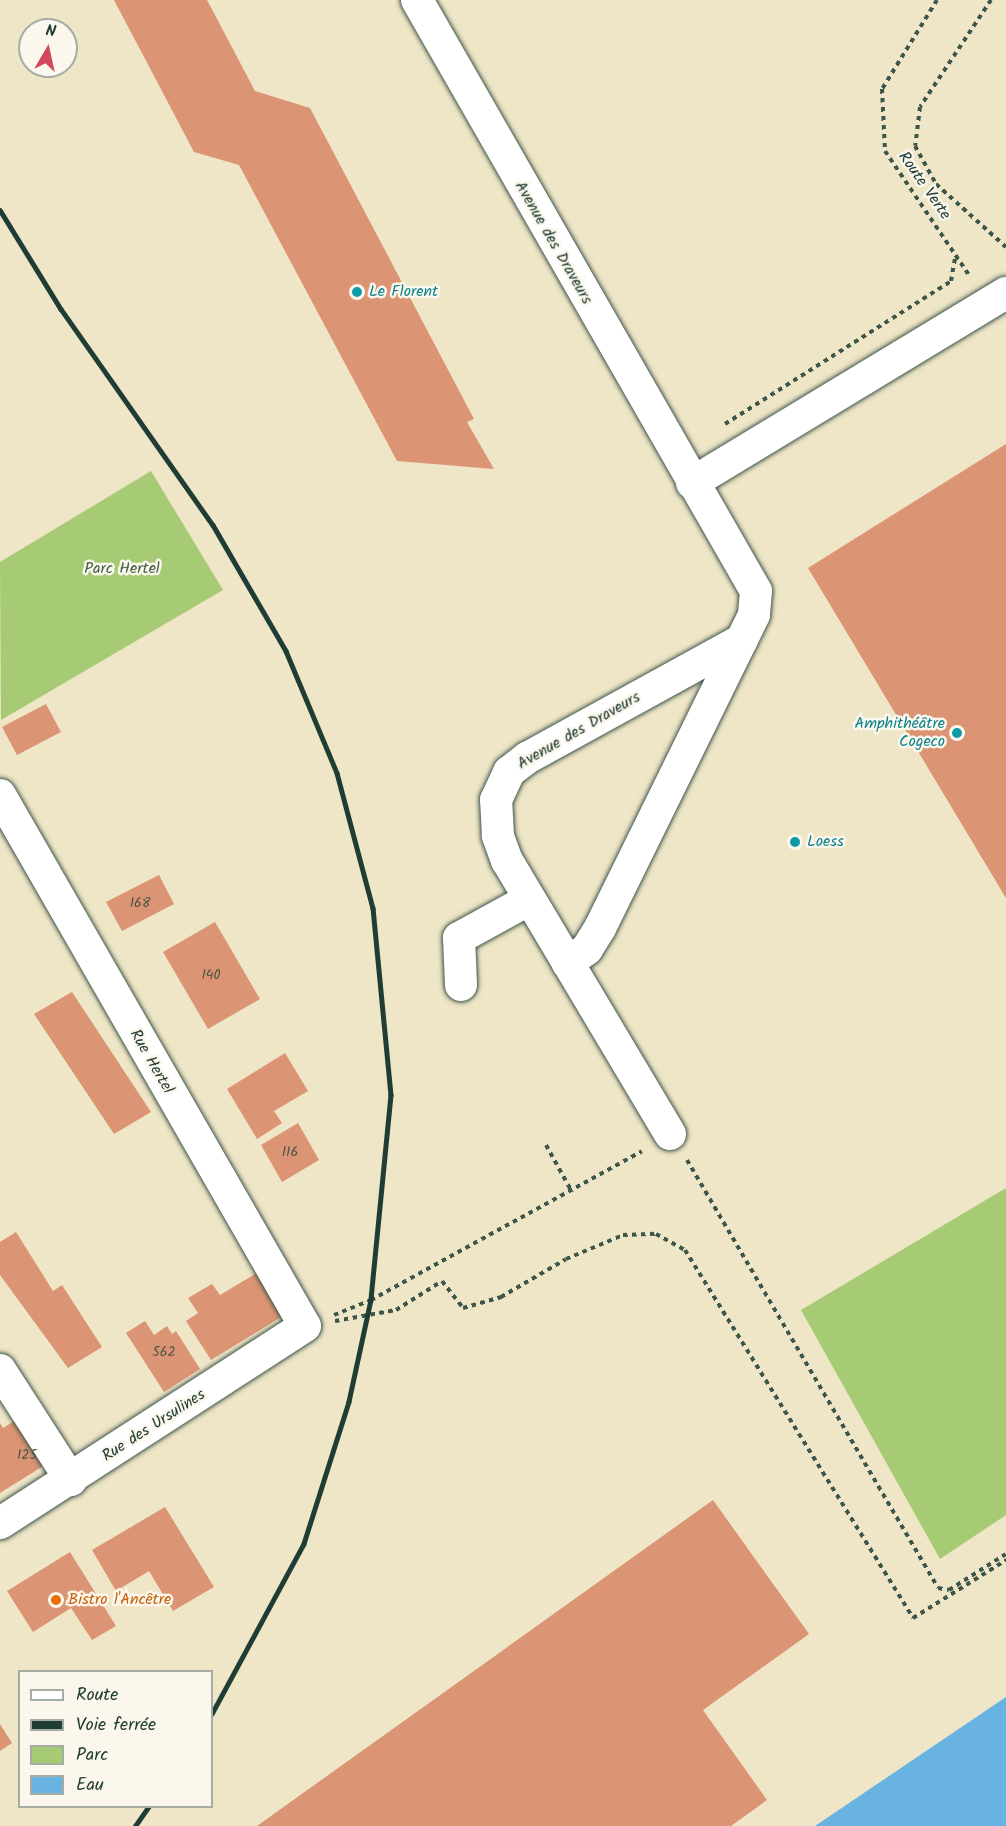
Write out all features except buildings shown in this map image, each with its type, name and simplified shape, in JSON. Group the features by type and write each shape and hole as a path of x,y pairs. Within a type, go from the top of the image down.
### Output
{"street":[{"name":"Avenue des Draveurs","path":"417,0 756,591 754,615 600,928 586,949 568,963"},
{"path":"692,483 1006,294"},
{"name":"Avenue des Draveurs","path":"660,1140 568,963 528,900 496,824 495,800 509,772 742,640"},
{"name":"Rue Hertel","path":"0,795 305,1326"},
{"path":"461,985 459,938 528,900"},
{"name":"Rue des Ursulines","path":"0,1523 305,1326"},
{"path":"0,1370 71,1479"}],"path":[{"name":"Route Verte","path":"937,0 882,89 885,152 956,254"},
{"path":"991,0 920,108 915,146 936,184 1006,248"},
{"path":"305,1326 371,1300 572,1192 660,1140 729,1224 938,1588 949,1590 1006,1554"},
{"path":"546,1145 572,1192"},
{"path":"305,1326 396,1310 442,1281 463,1308 501,1297 566,1259 623,1235 656,1234 685,1250 913,1618 1006,1560"}],"green space":[{"name":"Parc Hertel","path":"151,471 223,590 1,720 0,562"},
{"path":"1006,1188 1006,1515 940,1559 801,1310"}],"water":[{"path":"1006,1697 1006,1826 815,1826"}],"railway":[{"path":"0,210 61,309 213,525 286,651 337,773 373,908 391,1095 371,1300 349,1402 304,1544 213,1712"},
{"path":"135,1826 148,1808"}],"place":[{"name":"Le Florent","path":"357,292"},
{"name":"Amphithéâtre Cogeco","path":"957,733"},
{"name":"Loess","path":"795,842"},
{"name":"Bistro l'Ancêtre","path":"56,1600"}]}
